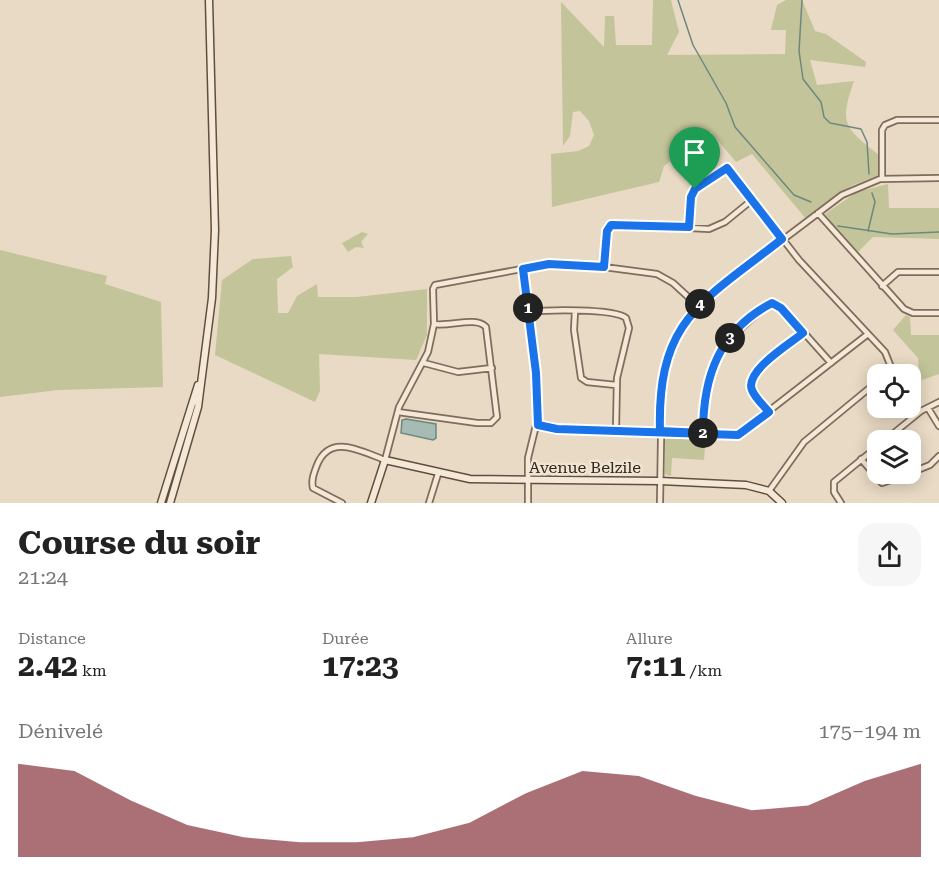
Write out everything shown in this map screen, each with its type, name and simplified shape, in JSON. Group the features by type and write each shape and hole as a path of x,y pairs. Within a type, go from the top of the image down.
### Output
{"main road":[{"path":"170,503 198,407 212,298 215,230 209,0"},
{"path":"161,503 202,368"},
{"path":"371,503 385,460"},
{"name":"Avenue Belzile","path":"385,460 470,480 660,481 746,485 769,491"},
{"path":"769,491 782,503"}],"street":[{"path":"882,179 882,130 885,125 897,120 939,120"},
{"path":"689,227 693,192 724,168 729,170 782,239 868,334 890,360 891,364"},
{"path":"660,503 660,393 664,365 679,331 698,306 782,239 860,186 882,179 939,177"},
{"path":"604,267 607,231 611,225 716,227 752,200"},
{"path":"818,213 909,312 939,314"},
{"path":"342,503 313,488 312,478 323,452 339,446 385,460 398,412 424,363 434,324 433,290 440,284 549,264 604,267 657,274 673,283 698,306"},
{"path":"523,269 536,373 538,425 529,453 528,503"},
{"path":"882,285 898,272 939,272"},
{"path":"703,433 706,392 712,366 733,335 772,303 781,308 831,363"},
{"path":"528,312 575,311 618,314 627,321 628,328 616,385 616,430"},
{"path":"575,311 574,330 580,378 587,382 616,385"},
{"path":"398,412 477,423 491,423 497,413 484,324 477,322 452,326 434,324"},
{"path":"769,412 751,389 751,380 763,365 803,333"},
{"path":"538,425 555,429 738,435 868,334"},
{"path":"424,363 458,372 492,368"},
{"path":"769,491 804,442 867,390"},
{"path":"899,430 939,402"},
{"path":"928,408 939,426"},
{"path":"841,503 834,492 834,482 867,454"},
{"path":"921,469 930,465 939,456"},
{"path":"861,459 867,466"},
{"path":"429,503 438,474"}],"green space":[{"path":"653,0 671,0 679,32 667,55 785,54 786,30 771,30 777,5 786,0 802,0 815,31 826,34 866,62 865,67 810,60 817,85 854,81 847,107 848,124 858,138 879,155 879,175 851,186 806,219 752,154 736,162 711,132 664,166 659,182 552,207 551,154 578,151 589,146 594,135 589,121 580,111 573,112 570,136 563,146 561,2 604,47 605,16 614,16 616,45 652,45"},
{"path":"888,184 889,208 939,208 939,239 873,237 856,254 825,214 857,192"},
{"path":"362,232 368,234 361,242 364,248 356,247 348,252 342,243"},
{"path":"0,250 107,276 105,284 161,302 163,387 58,390 0,397"},
{"path":"291,256 293,267 277,279 278,313 288,313 297,296 317,284 318,297 357,297 427,289 427,335 416,360 319,354 320,391 315,402 215,355 222,280 253,259"},
{"path":"906,315 910,317 911,335 939,335 939,374 922,380 921,364 918,364 918,358 893,330"},
{"path":"670,435 706,436 704,460 672,458 671,476 665,474 665,440"}],"water":[{"path":"402,420 436,424 436,438 433,440 401,433"}],"waterway":[{"path":"678,0 693,45 726,103 735,127 794,195 811,202"},
{"path":"802,0 799,51 803,79 821,102 824,117 830,123 861,129 867,142 869,174"},
{"path":"868,231 875,202 872,193"},
{"path":"838,226 892,234 939,232"}],"route":[{"path":"727,168 782,239 698,306 679,331 664,365 660,393 660,431 703,433 706,392 712,366 733,335 772,303 778,305 803,333 763,365 751,380 751,389 769,412 738,435 557,429 538,425 536,373 523,269 549,264 604,267 607,231 611,225 617,223 689,227 691,197 695,189 727,168"}]}
